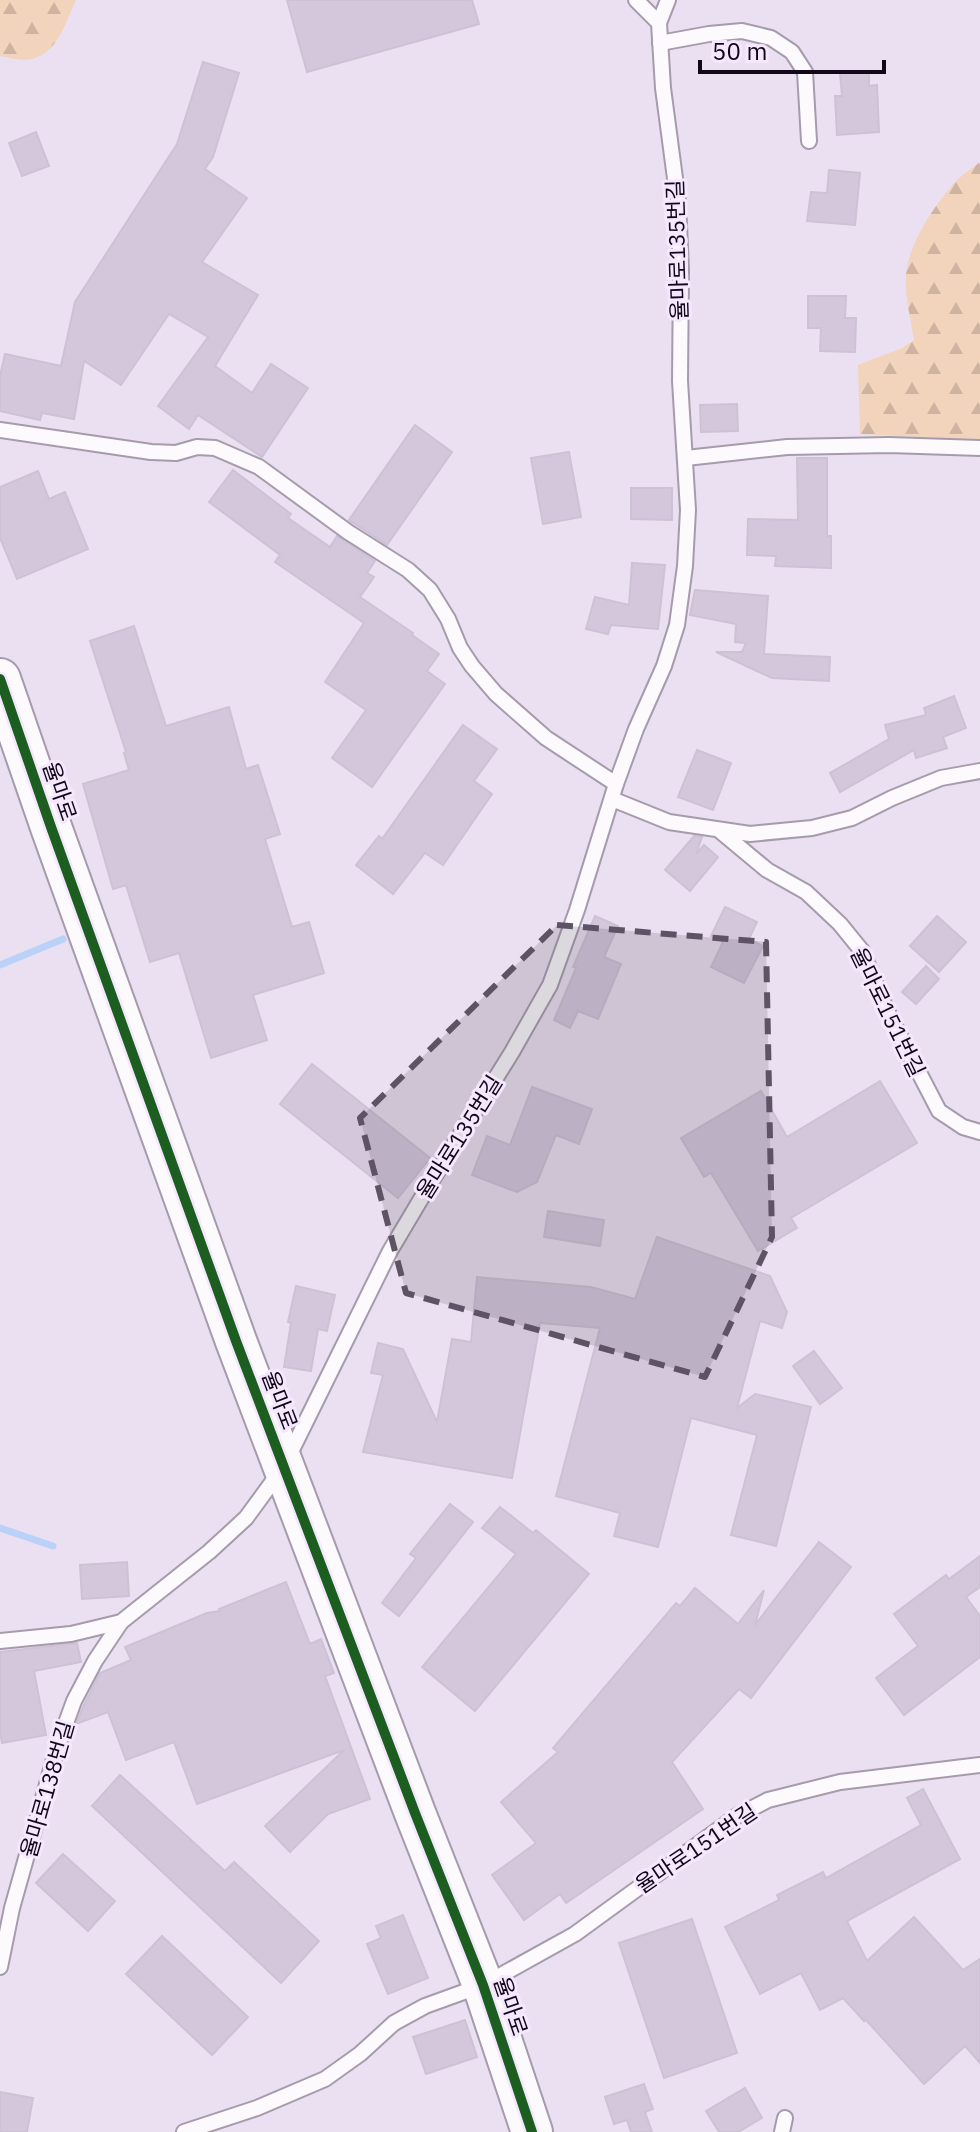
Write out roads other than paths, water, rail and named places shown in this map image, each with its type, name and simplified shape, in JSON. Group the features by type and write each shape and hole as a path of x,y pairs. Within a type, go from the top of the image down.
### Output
{"street":[{"name":"율마로","path":"0,679 236,1341 483,1985 532,2132"}],"lane":[{"path":"636,0 659,23"},
{"name":"율마로135번길","path":"284,1466 390,1251 550,985 616,784 664,666 677,625 688,510 680,381 678,201 663,88 659,23 668,0"},
{"path":"660,43 742,31 771,38 792,52 805,72 809,141"},
{"path":"0,430 151,452 176,453 197,447 215,448 259,467 348,532 408,570 430,590 448,619 460,648 496,694 546,738 616,784"},
{"path":"686,458 787,447 889,445 980,448"},
{"path":"612,799 669,822 750,834 812,828 852,818 941,778 980,771"},
{"name":"율마로151번길","path":"719,830 767,870 806,892 840,924 862,951 886,1009 939,1111 963,1127 980,1132"},
{"name":"율마로138번길","path":"0,1967 12,1908 58,1745 74,1701 95,1661 121,1622 209,1552 246,1518 284,1466"},
{"name":"율마로138번길","path":"0,1641 71,1634 121,1622"},
{"name":"율마로151번길","path":"184,2132 257,2108 325,2079 360,2054 394,2023 425,2006 483,1985 575,1934 737,1816 768,1800 840,1782 980,1765"}],"waterway":[{"path":"0,965 63,939"},
{"path":"0,1528 53,1546"}]}
